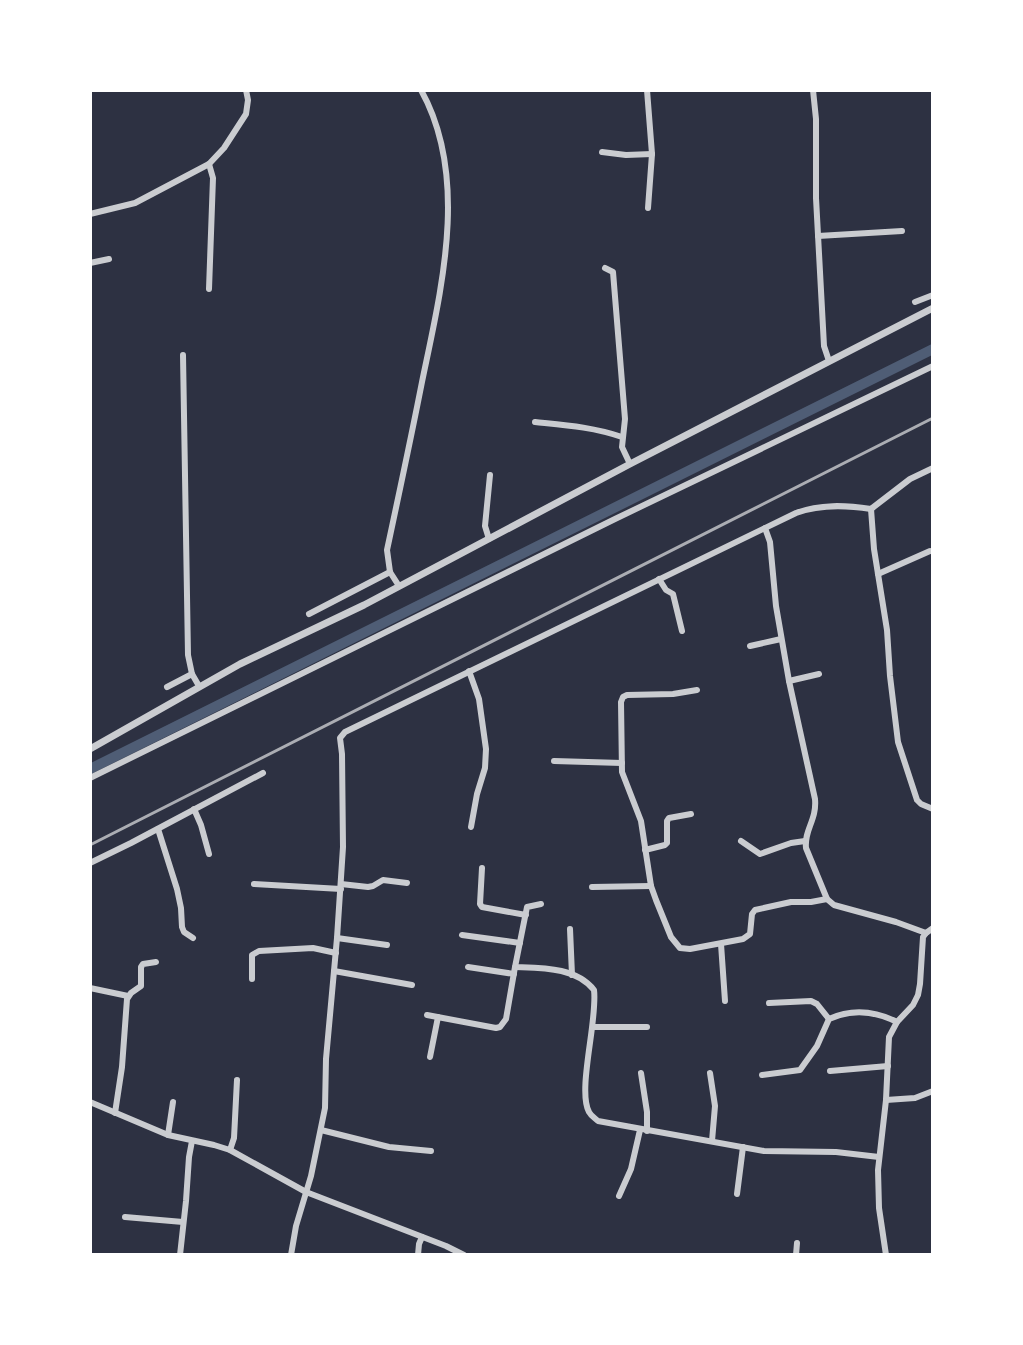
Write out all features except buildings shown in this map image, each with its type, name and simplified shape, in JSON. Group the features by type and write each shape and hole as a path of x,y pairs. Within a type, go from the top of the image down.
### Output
{"street":[{"path":"90,214 135,203 209,164 224,148 246,114 246,90"},
{"path":"399,586 390,572 387,550 439,299 446,231 448,181 445,163 436,124 421,90"},
{"path":"647,90 652,154 648,208"},
{"path":"813,90 824,346 829,361"},
{"path":"602,152 652,154"},
{"path":"209,164 213,178 209,289"},
{"path":"818,236 902,231"},
{"path":"90,263 109,259"},
{"path":"605,268 613,272 614,277 625,419 622,447 630,464"},
{"path":"915,302 933,295"},
{"path":"90,749 252,658 338,618 933,308"},
{"path":"183,355 188,655 192,674 199,686"},
{"path":"90,778 933,366"},
{"path":"535,422 582,427 622,437"},
{"path":"291,1255 325,1108 341,886 343,792 340,738 355,726 765,528 812,507 854,506 871,509 910,479 933,468"},
{"path":"489,539 485,526 490,475"},
{"path":"871,509 901,754 917,800 933,809"},
{"path":"765,528 770,542 781,639 816,808 805,841 806,848 827,899 840,908 929,930 922,943 918,995 889,1037 879,1157 879,1208 886,1255"},
{"path":"878,574 930,551"},
{"path":"309,614 390,572"},
{"path":"659,579 673,594 682,631"},
{"path":"750,646 781,639"},
{"path":"469,671 479,699 486,749 485,768 471,827"},
{"path":"167,687 192,674"},
{"path":"789,681 819,674"},
{"path":"697,690 627,695 621,702 622,763 626,784 641,821 651,886 677,946 690,949 747,937 752,929 752,914 759,908 827,899"},
{"path":"554,761 622,763"},
{"path":"90,863 263,773"},
{"path":"194,809 209,854"},
{"path":"645,850 667,843 669,818 691,814"},
{"path":"158,829 177,889 182,927 193,938"},
{"path":"741,841 760,854 805,841"},
{"path":"482,868 482,907 526,915"},
{"path":"254,884 368,887 383,880 407,883"},
{"path":"592,887 651,886"},
{"path":"427,1015 500,1027 506,1019 527,907 541,904"},
{"path":"570,929 572,975"},
{"path":"462,935 520,943"},
{"path":"337,938 387,945"},
{"path":"721,944 725,1001"},
{"path":"252,979 252,955 259,951 313,948 336,953"},
{"path":"115,1113 128,996 141,986 143,964 156,962"},
{"path":"468,967 515,971 551,969 572,975 594,990 585,1092 588,1111 598,1121 773,1151 836,1152 879,1157"},
{"path":"334,971 412,985"},
{"path":"90,988 128,996"},
{"path":"769,1003 811,1001 829,1019"},
{"path":"762,1075 800,1070 817,1046 829,1019 840,1014 858,1012 884,1016 897,1022"},
{"path":"430,1057 438,1017"},
{"path":"593,1027 647,1027"},
{"path":"830,1071 888,1066"},
{"path":"619,1196 631,1169 647,1112 641,1073"},
{"path":"710,1073 715,1106 712,1141"},
{"path":"230,1150 234,1138 237,1080"},
{"path":"886,1100 915,1098 933,1091"},
{"path":"90,1102 168,1135 230,1150 306,1192 464,1255"},
{"path":"168,1135 173,1102"},
{"path":"321,1130 389,1147 431,1151"},
{"path":"180,1255 192,1141"},
{"path":"737,1194 743,1147"},
{"path":"125,1217 183,1222"},
{"path":"418,1255 422,1237"},
{"path":"796,1255 797,1243"}],"waterway":[{"path":"90,769 933,349"}],"railway":[{"path":"90,845 933,418"}]}
